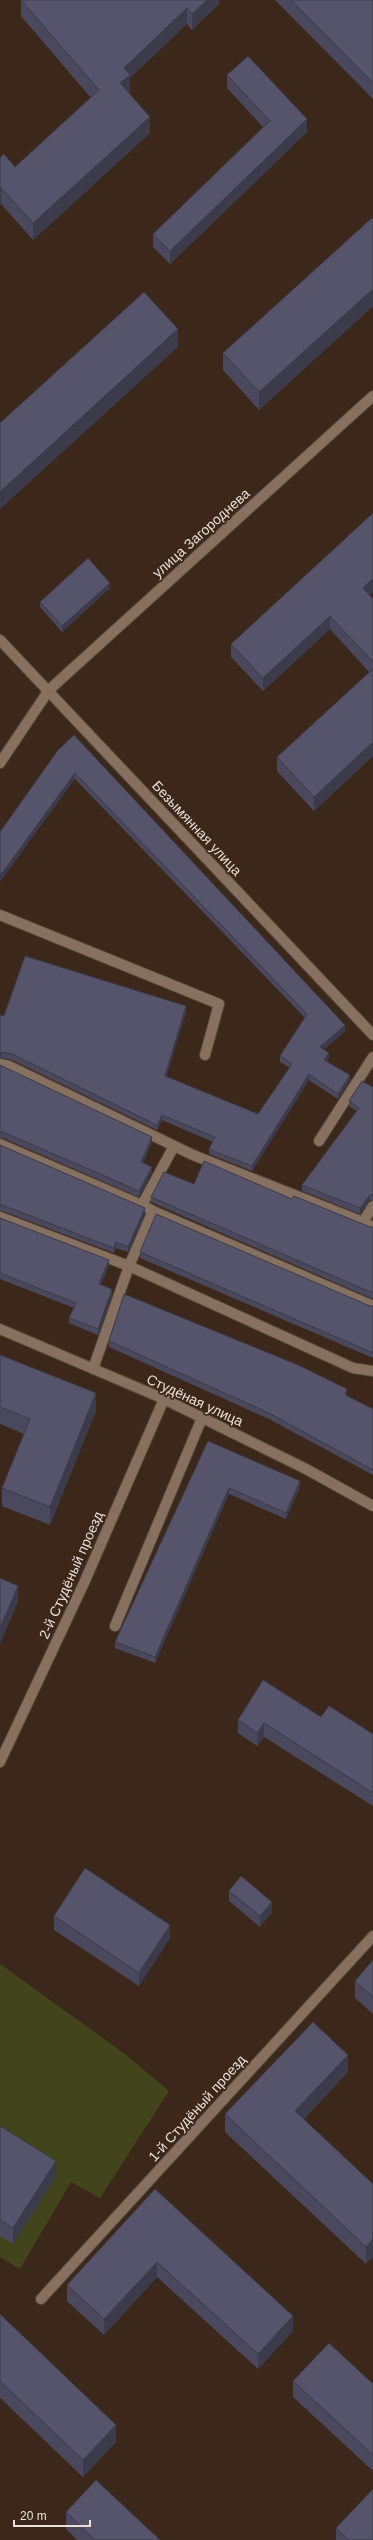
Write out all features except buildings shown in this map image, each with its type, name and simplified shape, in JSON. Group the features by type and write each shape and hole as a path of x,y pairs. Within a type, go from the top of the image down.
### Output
{"street":[{"name":"улица Загороднева","path":"0,763 49,690 373,396"},
{"name":"Безымянная улица","path":"0,640 49,690 373,1035"},
{"path":"0,915 219,1004 205,1055"},
{"path":"319,1141 373,1057"},
{"path":"0,1064 9,1066 174,1146 373,1227"},
{"path":"0,1144 373,1306"},
{"path":"142,1206 174,1146"},
{"path":"363,1222 373,1206"},
{"path":"93,1369 129,1266 154,1211"},
{"path":"0,1217 129,1266 352,1368 373,1371"},
{"name":"Студёная улица","path":"0,1329 164,1399 306,1469 373,1506"},
{"name":"2-й Студёный проезд","path":"0,1762 84,1583 164,1399"},
{"path":"115,1626 202,1418"},
{"name":"1-й Студёный проезд","path":"41,2299 373,1936"}],"green space":[{"path":"0,1964 125,2054 169,2091 100,2198 71,2182 20,2269 0,2257"}]}
